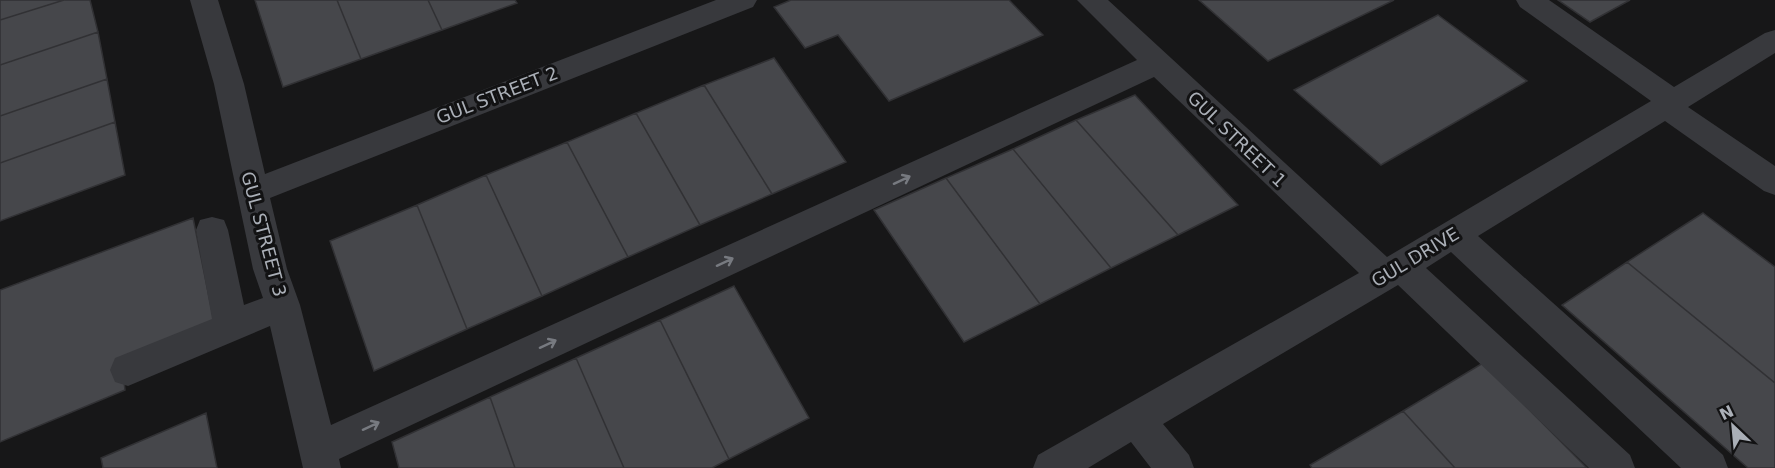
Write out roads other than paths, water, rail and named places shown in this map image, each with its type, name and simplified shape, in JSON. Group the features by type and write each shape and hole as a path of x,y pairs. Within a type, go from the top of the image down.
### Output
{"street":[{"name":"GUL STREET 3","path":"204,0 230,84 270,269 283,305 320,459"},
{"name":"GUL STREET 2","path":"252,192 742,0"},
{"name":"GUL STREET 1","path":"1091,0 1158,63 1616,468"},
{"path":"1530,0 1775,182"},
{"name":"GUL DRIVE","path":"1052,468 1392,271 1775,40"},
{"path":"320,459 1158,63"},
{"path":"212,230 231,328"},
{"path":"1453,234 1709,468"},
{"path":"128,370 283,305"},
{"path":"1136,419 1175,468"}]}
